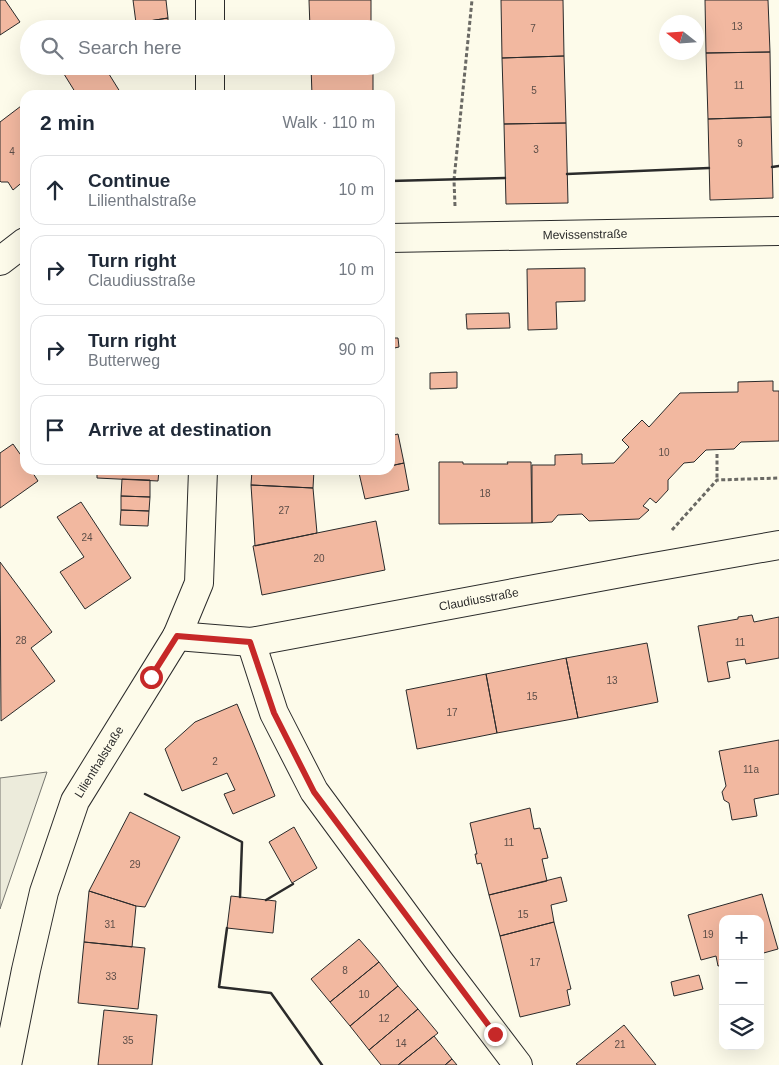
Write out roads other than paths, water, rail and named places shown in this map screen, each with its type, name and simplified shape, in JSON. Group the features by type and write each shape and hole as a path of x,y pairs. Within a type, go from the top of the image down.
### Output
{"street":[{"path":"210,0 210,20"},
{"path":"210,75 210,90"},
{"name":"Mevissenstraße","path":"395,238 779,231"},
{"path":"0,261 20,246"},
{"name":"Lilienthalstraße","path":"7,1065 44,892 75,801 177,636 200,583 203,475"},
{"name":"Claudiusstraße","path":"177,636 250,642 779,545"},
{"path":"250,642 274,713 314,792 518,1065"}]}
